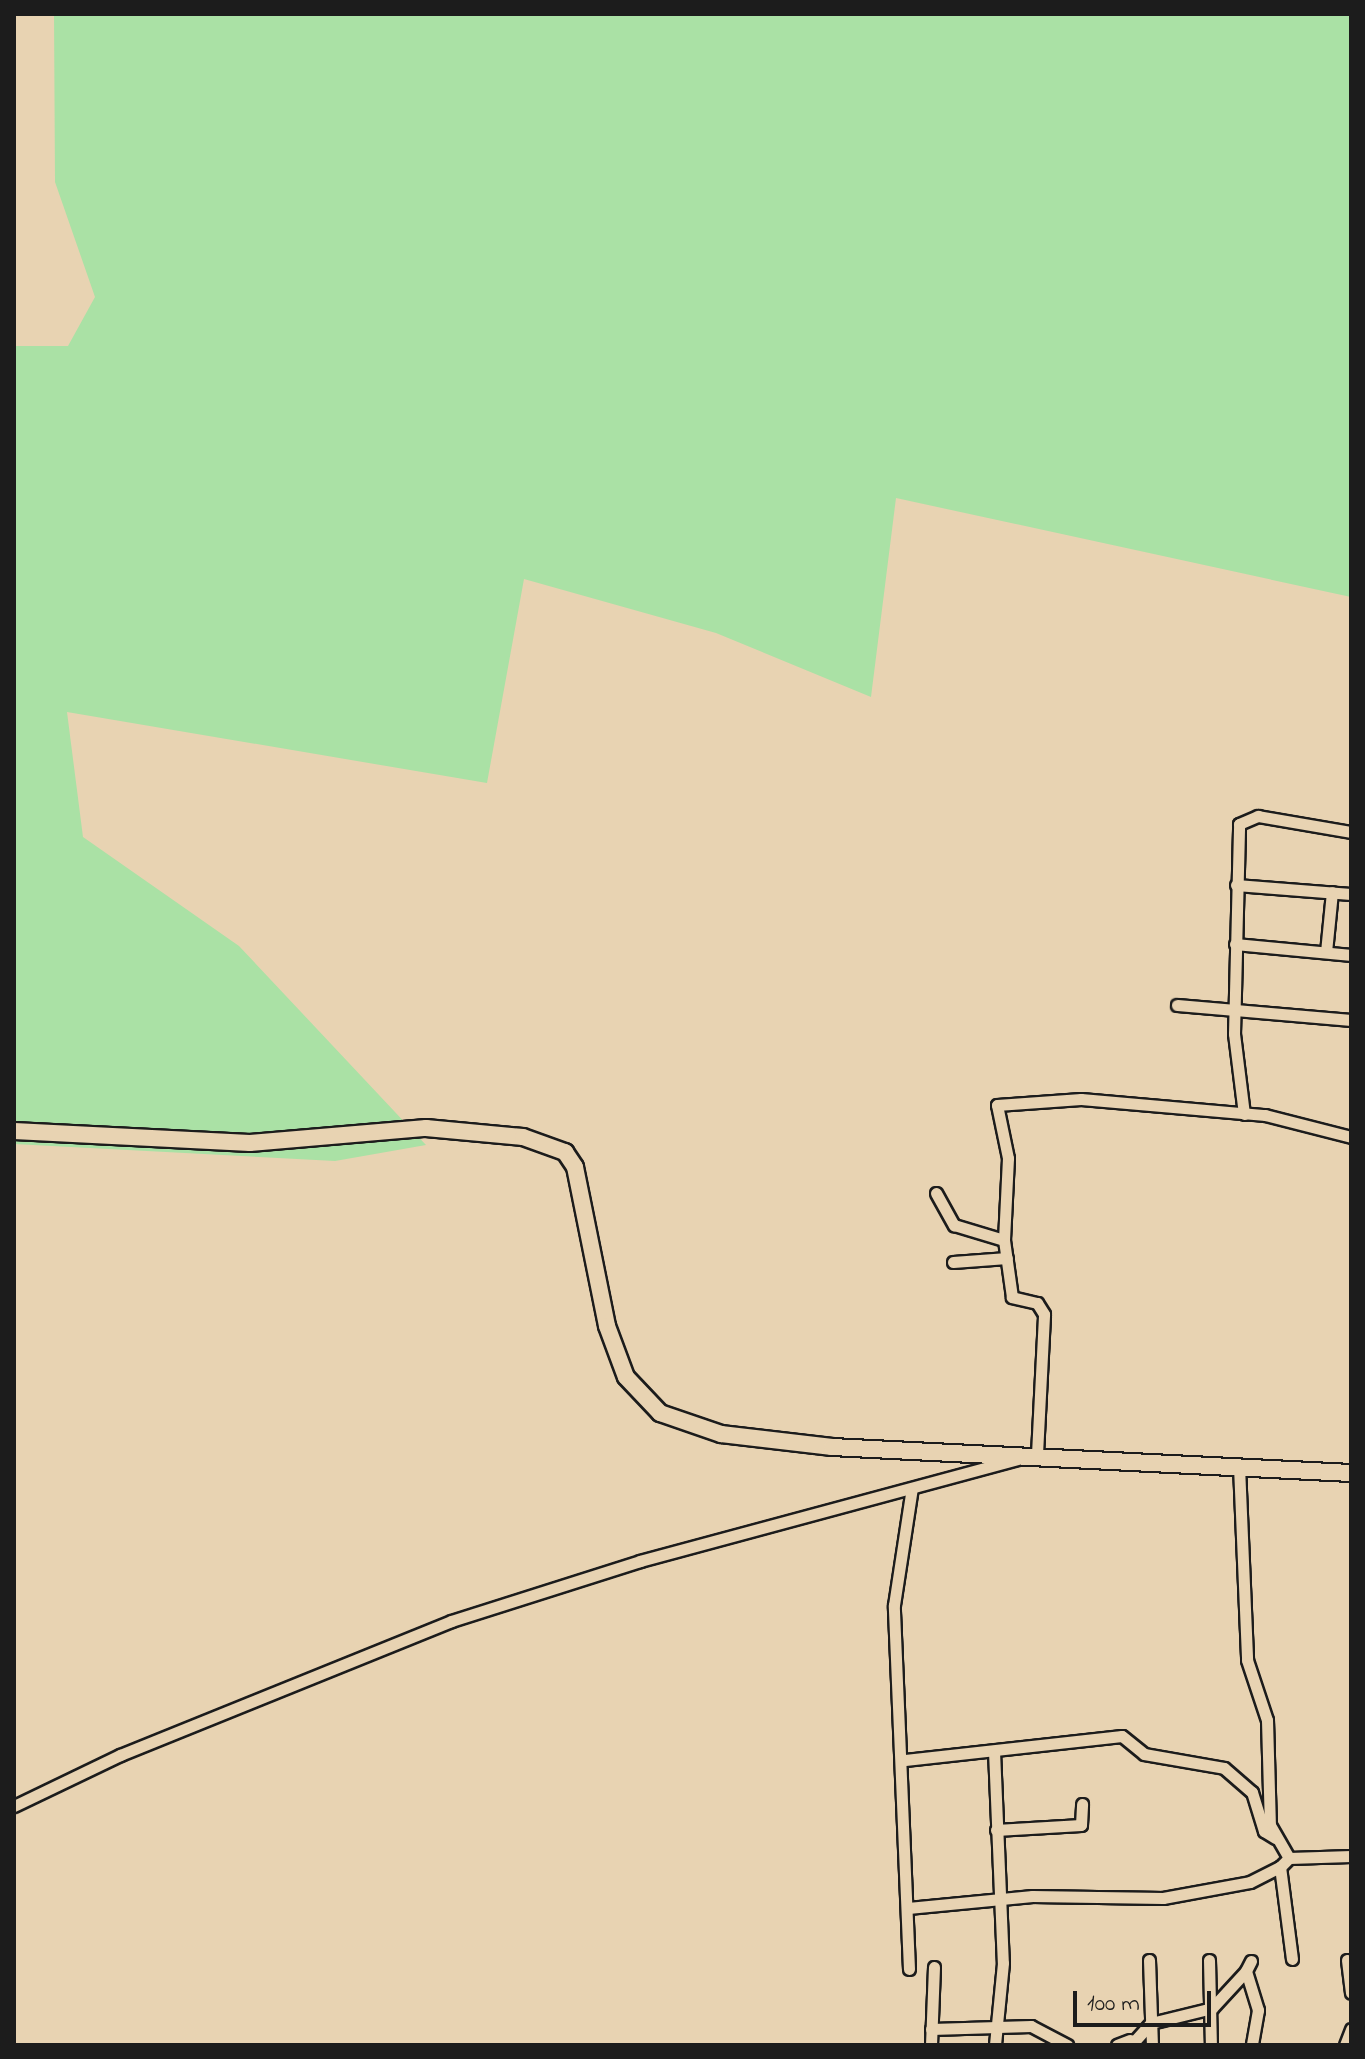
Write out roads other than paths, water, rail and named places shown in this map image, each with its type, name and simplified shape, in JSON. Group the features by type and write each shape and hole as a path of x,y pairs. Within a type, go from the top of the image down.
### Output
{"main road":[{"path":"14,1131 250,1143 426,1128 523,1137 565,1152 575,1167 607,1326 626,1377 660,1413 761,1441 1351,1473"}],"street":[{"path":"1244,1114 1234,1009 1236,885 1245,817 1351,832"},
{"path":"1236,885 1351,894"},
{"path":"1326,952 1332,892"},
{"path":"1235,944 1351,955"},
{"path":"1177,1005 1351,1020"},
{"path":"14,1806 146,1744 451,1621 1037,1454 1044,1314 1037,1303 1013,1299 1004,1240 1008,1158 997,1105 1081,1099 1296,1118 1351,1137"},
{"path":"936,1193 954,1225 1004,1240"},
{"path":"953,1262 1007,1258"},
{"path":"1239,1466 1247,1660 1267,1720 1266,1800 1285,1863 1292,1959"},
{"path":"909,1969 905,1760 894,1605 912,1488"},
{"path":"905,1760 1122,1736 1144,1754 1210,1762 1252,1792 1264,1831 1275,1838"},
{"path":"994,1751 997,1900 1003,1963 995,2045"},
{"path":"996,1830 1081,1825 1082,1804"},
{"path":"908,1908 997,1900 1163,1898 1250,1882 1285,1863 1351,1856"},
{"path":"1149,1960 1152,2045"},
{"path":"1209,1960 1211,2045"},
{"path":"1347,1960 1351,1993"},
{"path":"1117,2045 1131,2042 1151,2023 1212,2008 1249,1966 1258,2010 1252,2045"},
{"path":"931,2045 934,1967"},
{"path":"931,2029 1031,2026 1067,2045"},
{"path":"1345,2045 1351,2029"}]}
